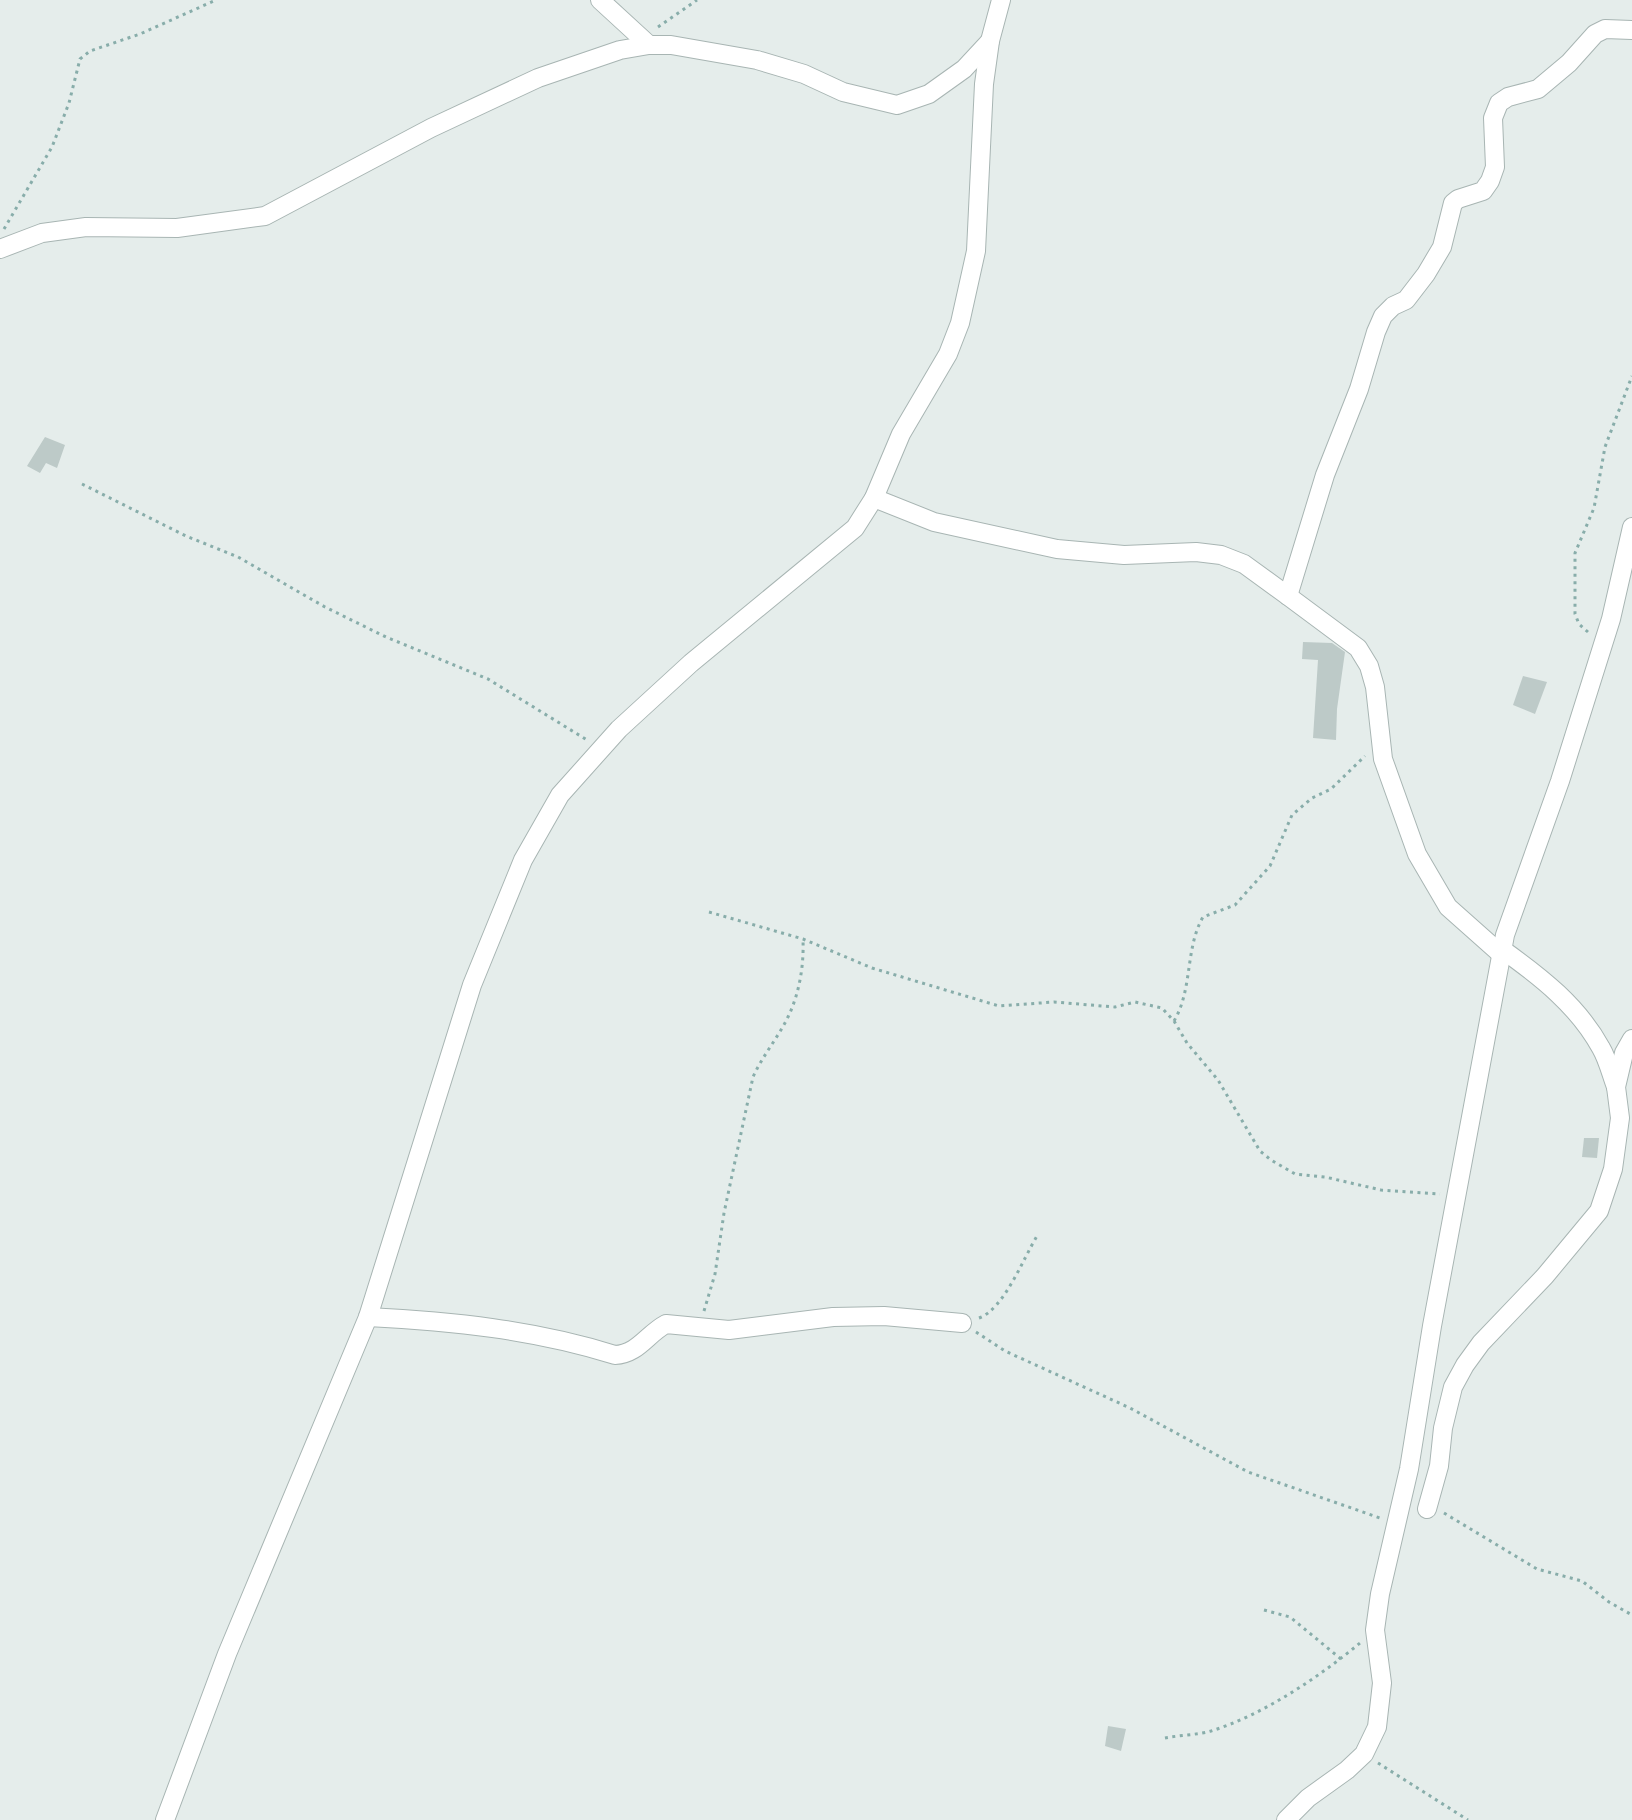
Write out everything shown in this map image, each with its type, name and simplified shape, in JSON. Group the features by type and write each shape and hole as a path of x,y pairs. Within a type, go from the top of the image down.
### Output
{"street":[{"path":"600,0 645,41"},
{"path":"165,1820 227,1654 263,1574 368,1317 472,985 518,870 560,795 619,729 691,663 855,528 874,498 902,434 948,354 969,292 976,251 984,84 990,41 1001,0"},
{"path":"1288,596 1325,475 1359,389 1376,332 1383,316 1393,306 1406,300 1426,274 1442,247 1452,203 1483,191 1490,181 1495,167 1493,118 1499,104 1508,97 1538,89 1569,63 1595,33 1605,29 1632,30"},
{"path":"0,249 42,233 86,227 177,228 265,216 280,210 369,159 538,78 645,41 757,60 804,74 843,92 897,105 919,99 938,88 964,69 990,41"},
{"path":"874,498 934,522 1057,549 1124,555 1196,552 1221,555 1244,564 1358,648 1364,657 1375,687 1383,759 1417,854 1433,884 1448,907 1502,953 1542,977 1572,1007 1601,1048 1616,1087 1620,1118 1613,1169 1599,1211 1545,1276 1481,1343 1465,1365 1453,1387 1443,1428 1439,1466 1427,1509"},
{"path":"1286,1820 1308,1798 1347,1770 1364,1754 1377,1727 1382,1683 1375,1630 1380,1594 1400,1514 1505,935 1560,781 1603,645 1632,527"},
{"path":"1616,1087 1624,1053 1632,1039"},
{"path":"368,1317 437,1320 531,1335 615,1355 626,1355 635,1350 666,1324 729,1330 833,1317 884,1316 962,1323"}],"path":[{"path":"0,235 52,147 69,103 80,59 90,51 140,34 216,0"},
{"path":"645,41 697,0"},
{"path":"1603,645 1579,624 1575,614 1575,560 1594,508 1605,447 1632,376"},
{"path":"82,484 186,536 238,557 325,607 376,632 488,679 602,749"},
{"path":"1174,1021 1181,1010 1197,934 1203,917 1235,905 1270,866 1296,810 1312,798 1331,789 1380,744"},
{"path":"709,912 803,939 863,965 999,1006 1054,1002 1115,1007 1147,1003 1162,1008 1236,1106 1260,1151 1271,1160 1295,1174 1325,1177 1381,1190 1424,1191 1456,1197"},
{"path":"697,1327 708,1302 753,1077 761,1059 787,1020 802,975 803,939"},
{"path":"962,1323 982,1317 1001,1300 1038,1236"},
{"path":"962,1323 1005,1351 1130,1408 1248,1472 1381,1518 1400,1514"},
{"path":"1427,1509 1442,1512 1537,1569 1582,1581 1609,1602 1632,1615"},
{"path":"1264,1610 1290,1617 1341,1659"},
{"path":"1165,1738 1212,1731 1251,1715 1326,1672 1375,1630"},
{"path":"1364,1754 1468,1820"}],"building":[{"path":"45,437 65,445 57,468 46,463 40,473 27,466"},
{"path":"1303,642 1332,643 1345,652 1337,709 1336,740 1313,738 1318,660 1302,659"},
{"path":"1523,676 1547,682 1535,714 1513,705"},
{"path":"1584,1138 1599,1138 1597,1158 1582,1157"},
{"path":"1108,1726 1126,1729 1121,1751 1105,1746"}]}
